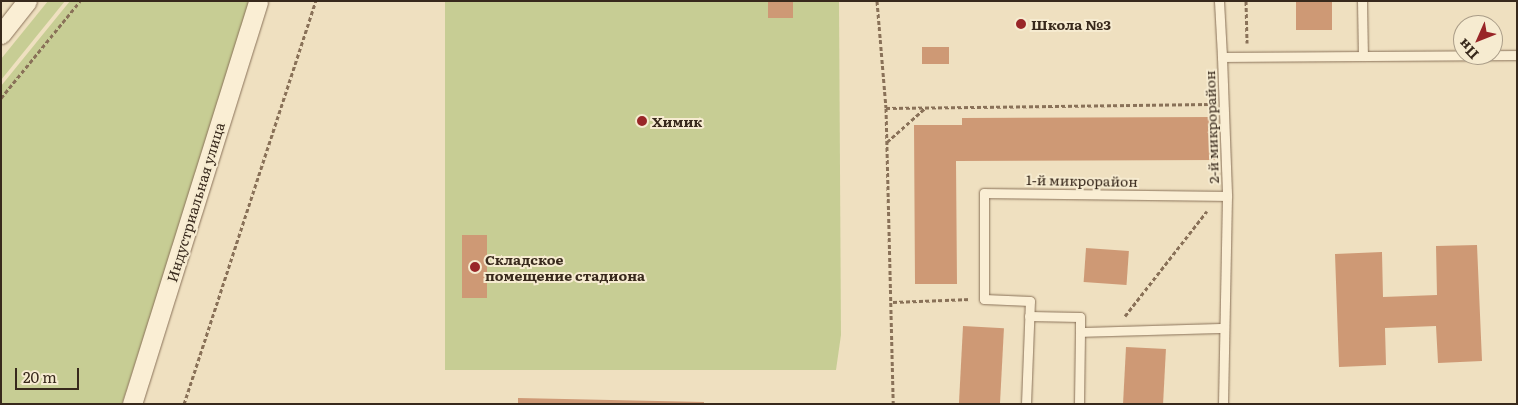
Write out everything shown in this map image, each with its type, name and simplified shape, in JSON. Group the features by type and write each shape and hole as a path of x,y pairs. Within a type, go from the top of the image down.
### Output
{"street":[{"path":"1,34 28,1"},
{"name":"Индустриальная улица","path":"132,404 258,1"}],"lane":[{"name":"2-й микрорайон","path":"1219,1 1224,104 1222,196"},
{"path":"1362,1 1363,56"},
{"path":"1222,57 1517,55"},
{"name":"1-й микрорайон","path":"984,299 984,193 1222,196"},
{"path":"1222,196 1224,328 1222,404"},
{"path":"984,299 1030,300 1026,404"},
{"path":"1029,316 1080,317 1079,404"},
{"path":"1080,332 1224,328"}],"path":[{"path":"1,98 80,1"},
{"path":"184,404 316,1"},
{"path":"877,1 886,108 893,302 893,404"},
{"path":"1246,1 1248,57"},
{"path":"886,108 1224,104"},
{"path":"887,142 925,108"},
{"path":"1114,331 1222,196"},
{"path":"893,302 984,299"}],"green space":[{"path":"48,1 65,1 1,80 1,59"},
{"path":"70,1 252,1 122,404 1,404 1,86"},
{"name":"Химик","path":"445,1 839,1 841,335 836,370 445,370"}],"building":[{"path":"768,1 793,1 793,18 768,18"},
{"path":"1296,1 1332,1 1332,30 1296,30"},
{"path":"922,47 949,47 949,64 922,64"},
{"path":"1215,117 1215,160 956,161 957,284 915,284 914,125 962,125 962,118"},
{"name":"Складское помещение стадиона","path":"462,235 487,235 487,298 462,298"},
{"path":"1477,245 1482,361 1438,363 1436,326 1385,328 1386,365 1339,367 1335,254 1382,252 1383,297 1437,295 1436,246"},
{"path":"1086,248 1129,251 1127,285 1084,282"},
{"path":"963,326 1004,328 1000,404 959,404"},
{"path":"1126,347 1166,349 1163,404 1123,404"},
{"path":"518,398 704,402 704,404 518,404"}],"place":[{"name":"Школа №3","path":"1021,24"},
{"name":"Химик","path":"642,121"},
{"name":"Складское помещение стадиона","path":"475,267"}]}
